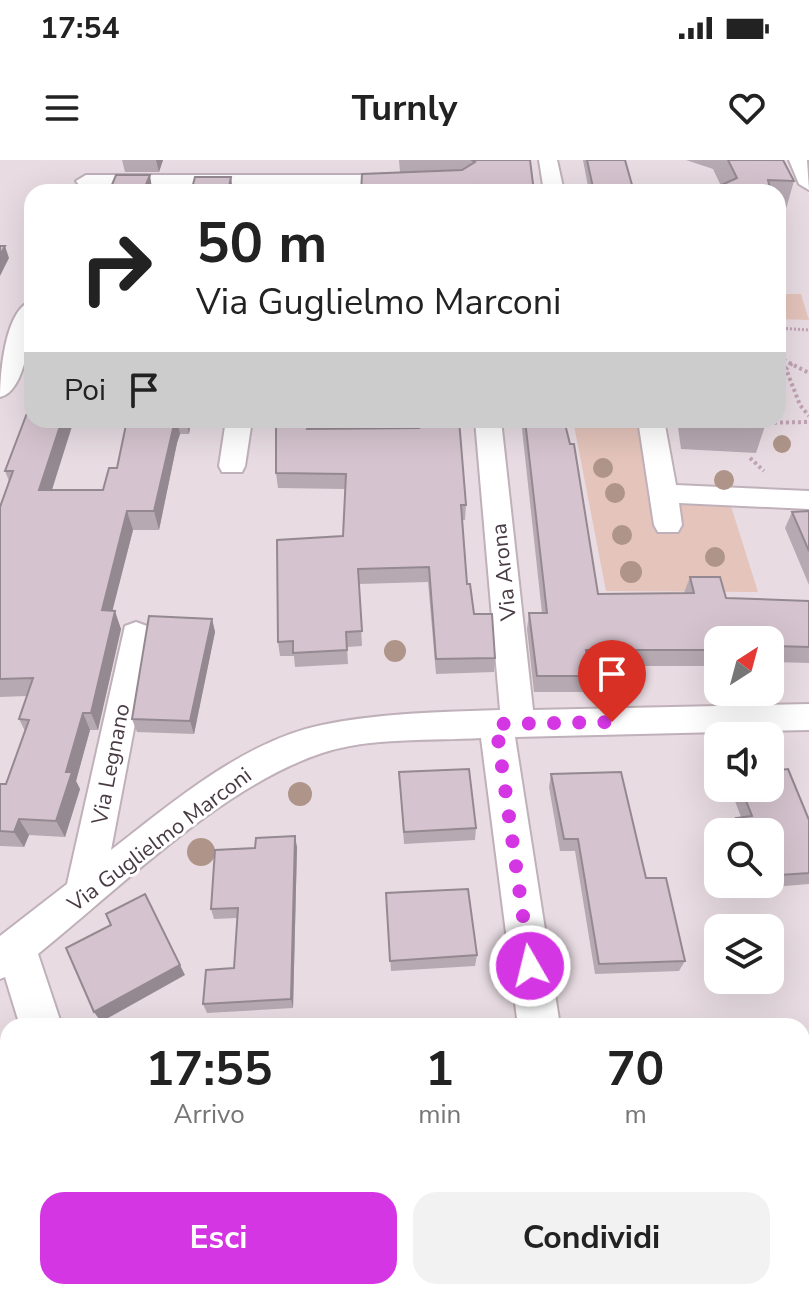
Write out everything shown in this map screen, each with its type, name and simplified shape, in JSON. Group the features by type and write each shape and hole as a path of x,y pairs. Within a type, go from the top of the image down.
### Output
{"street":[{"path":"85,184 95,160"},
{"path":"548,160 552,184"},
{"path":"798,160 809,184"},
{"path":"223,184 432,181"},
{"path":"0,390 17,337"},
{"path":"232,466 238,428"},
{"name":"Via Arona","path":"488,428 507,724 538,1018"},
{"path":"652,428 668,525"},
{"path":"664,493 809,500"},
{"name":"Via Legnano","path":"84,893 136,634"},
{"name":"Via Guglielmo Marconi","path":"8,954 201,801 288,750 320,739 373,731 507,724 807,723"},
{"path":"8,954 37,1018"}],"path":[{"path":"786,329 809,330"},
{"path":"786,360 809,373"},
{"path":"786,421 809,420 786,369 792,363"}],"shaded area":[{"path":"0,160 794,160 809,194 809,1018 0,1018"},
{"path":"786,294 801,294 809,320 786,319"},
{"path":"575,428 643,428 661,531 680,531 676,501 730,503 758,592 606,591"}],"building":[{"path":"472,160 530,160 533,184 361,184 362,174 462,170 475,162"},
{"path":"587,160 625,160 632,184 592,184"},
{"path":"728,160 783,160 794,181 724,184 737,178"},
{"path":"116,175 150,175 146,184 112,184"},
{"path":"195,177 231,177 230,184 193,184"},
{"path":"24,421 24,428 59,428 39,490 103,490 109,468 117,468 125,428 173,428 154,511 127,511 102,610 115,611 91,713 83,713 66,772 72,772 56,821 19,819 14,832 0,831 0,784 6,784 29,720 19,719 33,678 0,679 0,507 13,471 5,471"},
{"path":"276,428 460,428 466,505 461,505 467,584 470,584 474,614 492,614 495,658 436,659 429,567 358,569 362,631 346,632 347,650 293,653 293,641 278,642 277,540 343,536 346,474 276,473"},
{"path":"526,428 566,428 570,444 574,444 598,594 694,593 690,577 720,577 726,598 809,601 809,647 784,646 784,626 704,626 704,650 586,650 590,676 537,676 529,613 547,613"},
{"path":"809,511 809,551 792,512"},
{"path":"149,616 212,619 190,721 132,719"},
{"path":"469,769 476,828 404,832 399,772"},
{"path":"784,769 788,769 809,820 809,873 784,875 784,818 736,818 752,816 746,802 784,802"},
{"path":"621,772 646,878 666,878 685,961 599,964 578,839 564,839 551,774"},
{"path":"295,836 291,999 203,1004 206,970 234,968 238,908 211,909 215,850 255,848 256,838"},
{"path":"468,889 477,955 390,961 386,893"},
{"path":"145,894 180,965 94,1012 66,948 111,925 106,914"}],"route":[{"path":"530,966 496,724 612,722"}]}
